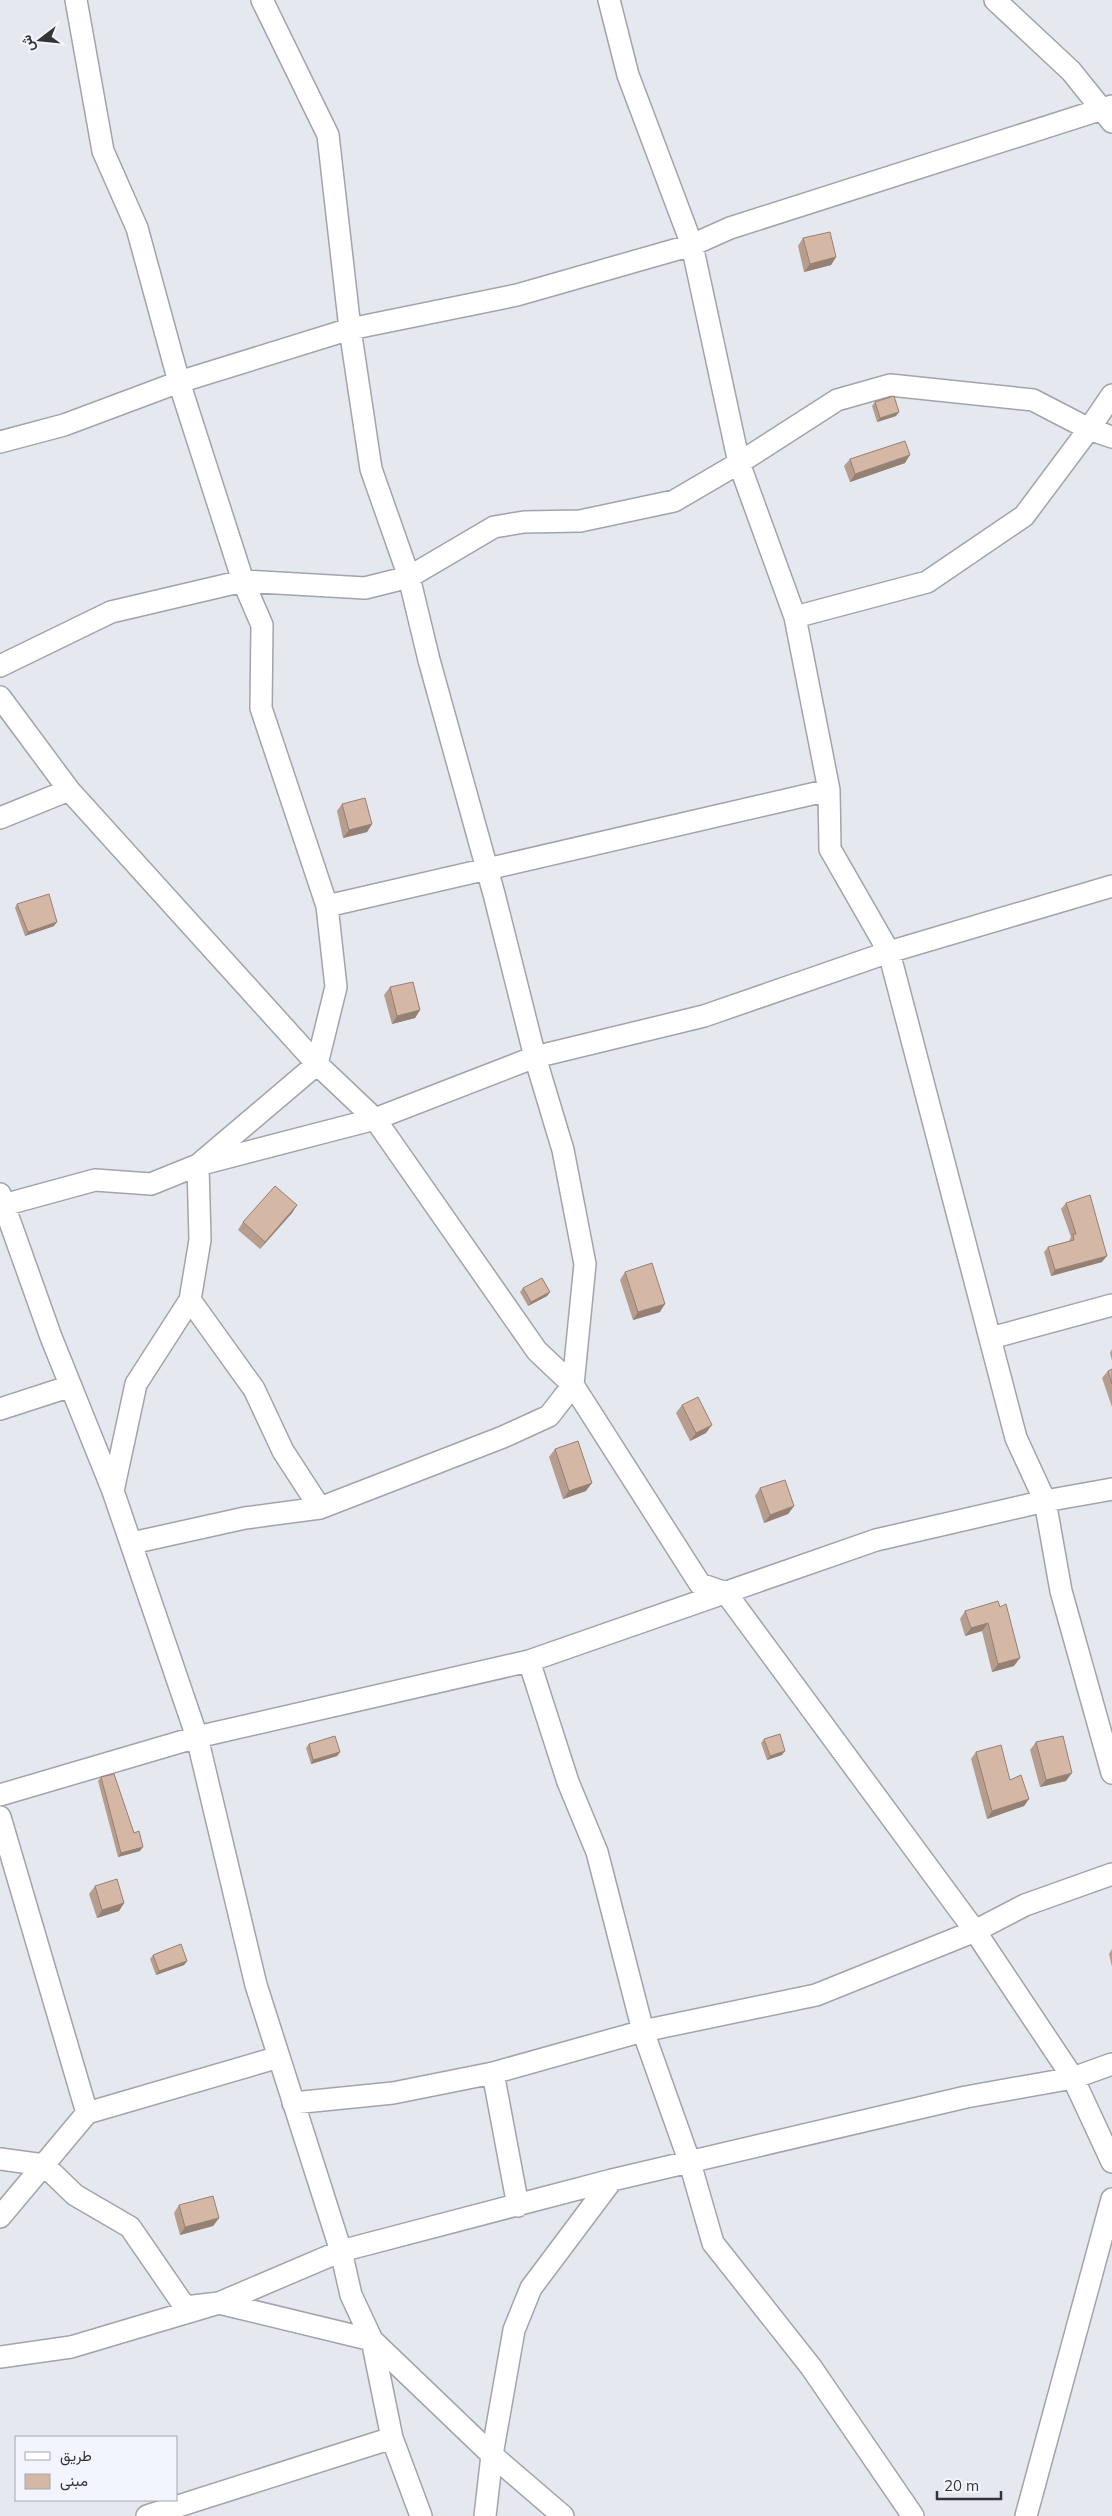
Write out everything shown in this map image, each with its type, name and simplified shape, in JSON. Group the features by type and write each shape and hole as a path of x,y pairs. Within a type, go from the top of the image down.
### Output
{"street":[{"path":"76,0 103,152 137,228 180,382 243,581 262,625 261,708 328,906 336,987 317,1064 198,1165"},
{"path":"132,1543 245,1518 320,1508 503,1437 549,1416 573,1385 585,1264 563,1150 535,1057 487,868 429,660 409,577 371,469 350,328 328,135 262,0"},
{"path":"609,0 628,75 692,245 739,463 795,617 830,790 830,850 889,952 1016,1438 1045,1502 1061,1591 1112,1773"},
{"path":"0,442 64,425 180,382 350,328 517,295 692,245 730,228 1109,112 1071,71 995,0"},
{"path":"0,666 111,612 243,581 365,588 409,577 494,527 524,522 580,521 674,501 739,463 837,400 890,385 1033,400 1089,430 1112,437"},
{"path":"795,617 928,582 1024,516 1089,430 1112,395"},
{"path":"0,697 69,790 317,1064 375,1119 537,1351 573,1385 700,1584 726,1593 975,1931 1073,2078 1112,2162"},
{"path":"0,818 69,790"},
{"path":"328,906 830,790"},
{"path":"420,2516 392,2438 372,2340 350,2295 340,2251 256,1985 198,1737 113,1491 70,1386 1,1202 95,1180 151,1184 198,1165 375,1119 535,1057 704,1016 889,952 1112,886"},
{"path":"113,1491 136,1384 190,1300 200,1240 198,1165"},
{"path":"190,1300 254,1389 283,1451 320,1508"},
{"path":"990,1338 1112,1306"},
{"path":"0,1409 70,1386"},
{"path":"0,1795 198,1737 529,1661 876,1540 1112,1489"},
{"path":"529,1661 568,1782 597,1852 644,2031 690,2163 713,2243 811,2366 913,2516"},
{"path":"0,1816 87,2113"},
{"path":"294,2102 393,2093 493,2073 644,2031 816,1995 975,1931 1024,1905 1112,1874"},
{"path":"0,2217 87,2113 279,2057"},
{"path":"0,2356 71,2347 219,2304 340,2251 612,2180 966,2097 1073,2078 1112,2064"},
{"path":"493,2073 518,2206"},
{"path":"0,2159 44,2165 75,2196 130,2227 185,2307 219,2304 372,2340 492,2455 563,2516"},
{"path":"485,2516 492,2455 514,2330 531,2288 612,2180"},
{"path":"1026,2516 1112,2199"},
{"path":"147,2516 392,2438"}],"building":[{"path":"830,232 836,257 810,264 803,238"},
{"path":"894,396 899,412 880,418 875,402"},
{"path":"905,441 910,455 855,474 850,459"},
{"path":"365,798 372,824 349,830 342,804"},
{"path":"49,894 57,922 28,932 17,904"},
{"path":"413,982 420,1010 397,1016 390,987"},
{"path":"275,1186 297,1205 265,1242 243,1222"},
{"path":"1090,1195 1107,1256 1055,1270 1048,1247 1074,1240 1073,1234 1076,1234 1066,1203"},
{"path":"652,1263 665,1304 638,1312 625,1272"},
{"path":"542,1278 550,1292 531,1302 523,1288"},
{"path":"1112,1369 1112,1384 1108,1371"},
{"path":"698,1397 712,1425 696,1433 682,1405"},
{"path":"578,1441 592,1483 569,1491 555,1449"},
{"path":"785,1480 794,1506 770,1515 760,1488"},
{"path":"998,1601 1000,1607 1006,1604 1020,1658 998,1664 988,1623 971,1628 965,1611"},
{"path":"780,1734 785,1751 770,1756 764,1739"},
{"path":"335,1736 340,1752 313,1760 309,1744"},
{"path":"1063,1736 1072,1773 1046,1780 1036,1742"},
{"path":"1001,1745 1010,1780 1021,1775 1029,1799 992,1811 976,1752"},
{"path":"114,1774 134,1833 139,1831 143,1847 121,1853 101,1777"},
{"path":"117,1879 124,1903 102,1910 95,1886"},
{"path":"181,1944 187,1961 159,1971 153,1955"},
{"path":"213,2196 219,2218 185,2227 179,2205"}]}
